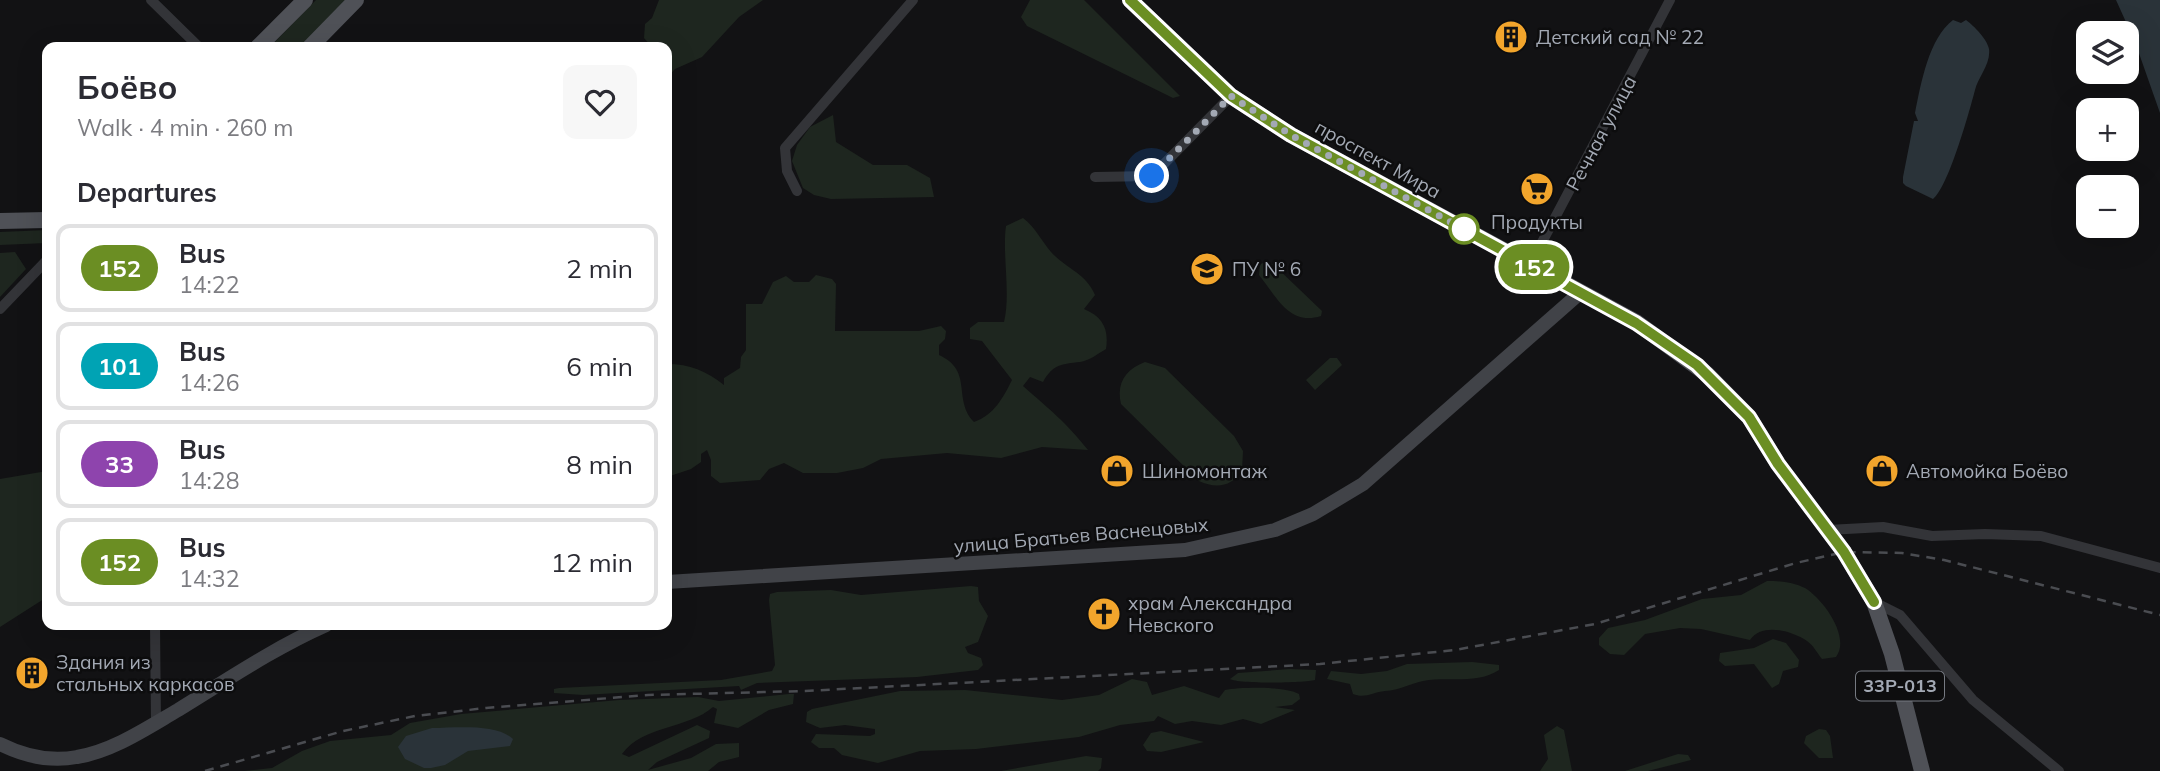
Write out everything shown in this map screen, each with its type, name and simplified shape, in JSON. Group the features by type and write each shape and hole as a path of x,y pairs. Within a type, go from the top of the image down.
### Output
{"main road":[{"path":"263,42 305,0"},
{"path":"315,42 356,0"},
{"name":"проспект Мира","path":"1130,0 1231,96 1291,135 1636,323 1708,375 1749,417 1778,464 1828,530 1874,602"},
{"path":"0,221 42,221"},
{"name":"улица Братьев Васнецовых","path":"672,582 1185,550 1275,530 1312,514 1363,484 1581,292"},
{"name":"33Р-013","path":"1874,602 1892,654 1922,771"},
{"path":"0,744 25,754 69,759 105,749 156,723 289,642 315,630"}],"street":[{"path":"151,0 194,42"},
{"path":"797,191 788,171 785,148 913,0"},
{"name":"Речная улица","path":"1530,265 1670,0"},
{"path":"1095,177 1152,176 1231,96"},
{"path":"0,309 42,265"},
{"path":"1828,530 1883,527 1932,537 1985,534 2041,536 2160,568"},
{"path":"1874,602 1899,615 1973,700 2059,771"},
{"path":"155,630 156,723"}],"shaded area":[{"path":"316,0 347,0 305,42 275,42"},
{"path":"659,0 763,0 739,17 702,57 672,72 672,42 648,42 644,38 645,24 652,18"},
{"path":"1030,0 1084,0 1180,96 1173,98 1027,26 1021,17"},
{"path":"2116,0 2160,0 2160,113 2139,53 2139,21 2126,21"},
{"path":"1953,20 1961,23 1966,20 1973,26 1986,41 1989,55 1951,166 1933,199 1906,186 1903,177 1914,121 1918,121 1915,113 1927,62 1938,38"},
{"path":"833,115 836,142 873,165 907,165 930,178 934,197 831,199 814,195 803,188 792,161 797,145 810,127"},
{"path":"1023,218 1051,252 1086,281 1095,295 1084,309 1103,324 1106,349 1087,360 1058,366 1043,382 1030,377 1023,386 1065,424 1088,450 1042,447 1001,458 947,453 881,459 863,468 837,473 803,473 784,463 769,469 760,480 720,483 711,476 711,460 707,450 701,454 701,462 691,469 672,475 672,364 697,369 724,385 724,378 740,368 741,357 746,350 746,304 762,304 773,282 786,276 794,282 809,282 816,275 832,279 836,284 835,331 919,331 941,326 946,331 945,339 939,345 939,355 950,362 960,377 968,413 974,422 987,415 1012,380 982,341 970,339 970,328 978,322 1004,322 1007,299 1006,226"},
{"path":"42,230 42,243 0,245 0,232"},
{"path":"15,252 26,269 0,297 0,253"},
{"path":"1267,262 1274,265 1322,311 1321,316 1300,317 1285,308 1259,275 1260,264"},
{"path":"1330,358 1337,358 1342,365 1315,390 1306,380"},
{"path":"1145,362 1165,368 1234,436 1243,451 1242,470 1233,480 1217,486 1199,481 1121,404 1121,383 1128,373"},
{"path":"42,472 42,600 0,627 0,479"},
{"path":"1767,581 1800,586 1820,601 1838,629 1840,649 1836,657 1822,659 1807,641 1777,630 1762,631 1750,640 1701,629 1680,628 1645,634 1624,655 1610,654 1599,645 1599,638 1608,628 1645,620 1702,599 1741,595"},
{"path":"978,587 979,601 988,616 978,642 965,647 968,653 981,658 983,665 978,670 917,677 757,683 741,690 739,686 583,695 554,693 554,689 559,688 721,680 772,671 775,665 769,600 770,594 777,592 831,590 861,595"},
{"path":"1773,639 1786,643 1799,660 1798,667 1783,671 1779,684 1772,688 1754,664 1725,666 1719,661 1720,653 1754,648"},
{"path":"1472,662 1499,665 1499,670 1471,679 1423,681 1361,696 1353,694 1350,684 1327,679 1331,671 1361,674 1387,671 1407,664"},
{"path":"1316,670 1315,680 1245,682 1230,679 1238,673"},
{"path":"1132,679 1147,682 1152,695 1184,686 1219,698 1225,690 1263,688 1293,691 1299,694 1300,699 1292,705 1275,707 1295,710 1261,724 1243,719 1221,725 1192,721 1175,724 1158,716 1154,721 1120,725 1079,737 976,749 920,751 878,763 842,755 834,748 819,748 811,742 816,734 870,736 875,734 875,729 845,725 820,728 806,722 807,712 812,709 900,691 965,690 1062,700 1099,695"},
{"path":"794,694 793,704 769,710 738,728 714,723 717,709 713,707 691,720 653,732 631,745 622,754 629,757 697,725 710,731 709,738 657,762 648,770 691,758 716,744 739,743 739,757 719,762 708,771 244,771 272,768 302,751 330,741 391,735 410,723 461,714 619,700 698,697 719,701"},
{"path":"1557,726 1564,730 1572,771 1540,771 1548,759 1544,735"},
{"path":"432,728 486,728 513,739 510,746 468,751 445,765 431,768 424,768 405,759 398,747 406,736"},
{"path":"1819,729 1826,730 1830,736 1833,758 1819,758 1804,743 1806,736"},
{"path":"1161,731 1204,742 1161,752 1147,751 1143,745 1151,733"},
{"path":"1678,754 1688,755 1691,760 1648,771 1625,771"},
{"path":"1086,756 1102,758 1098,771 1001,771"}],"railway":[{"path":"205,771 343,731 415,716 486,708 648,695 805,691 1320,664 1455,650 1595,624 1796,563 1844,552 1902,553 1944,560 2160,615"}],"bus line":[{"name":"152","path":"1130,0 1207,75 1245,106 1291,135 1596,300 1681,352 1749,417 1778,464 1844,552 1874,602"}],"place":[{"name":"Детский сад № 22","path":"1511,37"},
{"name":"Продукты","path":"1537,189"},
{"name":"ПУ № 6","path":"1207,269"},
{"name":"Шиномонтаж","path":"1117,471"},
{"name":"Автомойка Боёво","path":"1882,471"},
{"name":"храм Александра Невского","path":"1104,614"},
{"name":"Здания из стальных каркасов","path":"32,673"}],"route":[{"path":"1152,176 1231,96 1291,135 1467,231 1464,229"}]}
